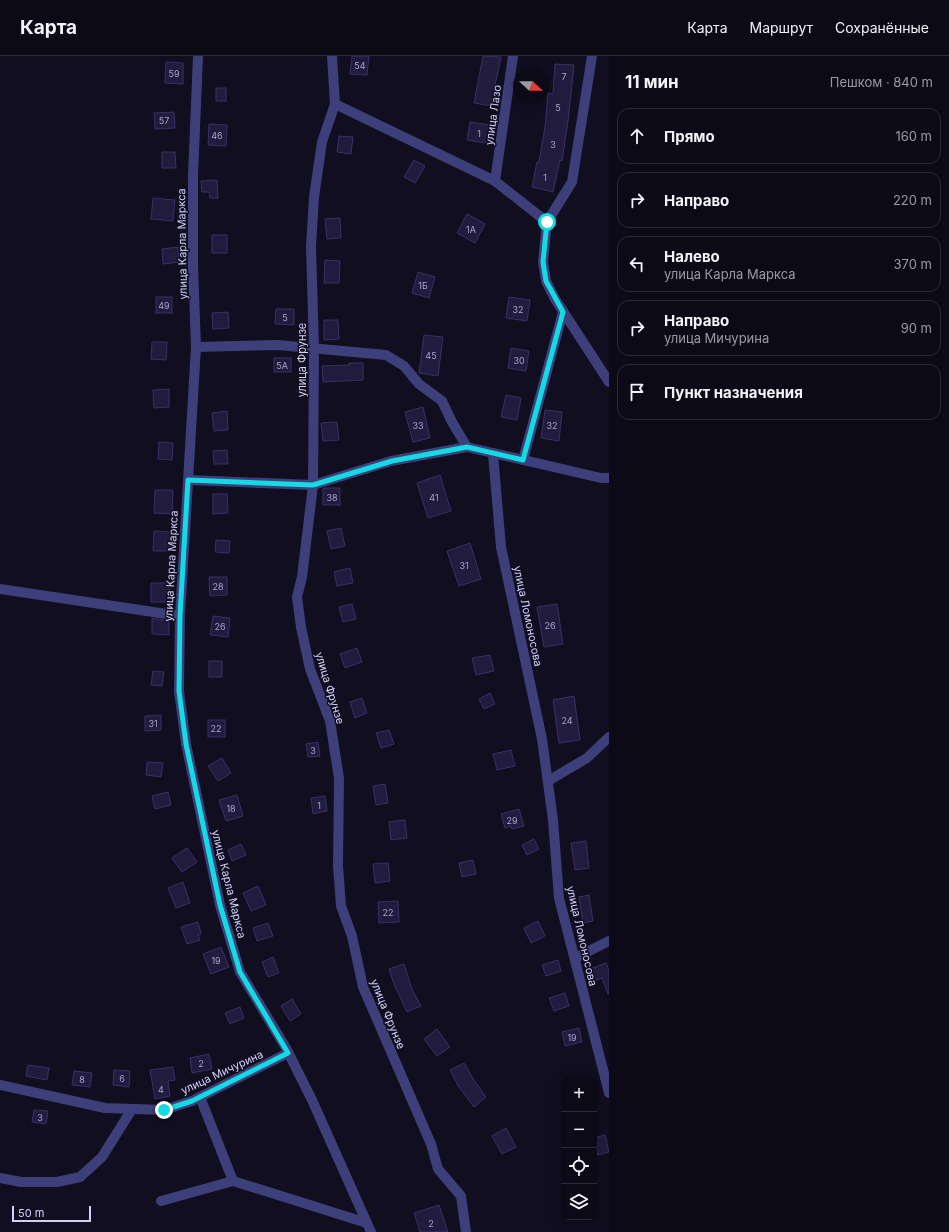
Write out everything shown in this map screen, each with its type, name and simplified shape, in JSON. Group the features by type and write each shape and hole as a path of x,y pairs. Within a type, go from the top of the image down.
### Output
{"street":[{"name":"улица Карла Маркса","path":"198,56 193,176 193,266 196,347 180,616 179,691 186,744 220,905 240,972 288,1053 312,1100 369,1228"},
{"name":"улица Фрунзе","path":"332,56 335,104 322,142 314,197 311,246 314,349 313,485 302,577 297,597 301,627 310,669 330,721 339,778 338,866 341,906 352,936 363,986 431,1144 438,1169 461,1196 466,1232"},
{"name":"улица Лазо","path":"496,179 513,56"},
{"path":"592,56 572,182 547,222 543,262 546,281 563,312 609,382"},
{"path":"335,104 496,179 547,222"},
{"path":"523,460 563,312"},
{"path":"196,347 278,345 386,355 404,366 419,384 442,401 452,422 467,447"},
{"path":"188,480 313,485 392,461 467,447 601,478 609,478"},
{"name":"улица Ломоносова","path":"493,454 500,547 542,739 553,820 559,898 609,1093"},
{"path":"0,589 180,616"},
{"path":"548,781 587,758 609,737"},
{"path":"575,958 609,941"},
{"name":"улица Мичурина","path":"0,1085 105,1108 164,1110 200,1097 288,1053"},
{"path":"200,1097 233,1181"},
{"path":"0,1178 21,1182 57,1182 80,1177 102,1158 132,1109"},
{"path":"161,1201 233,1181 369,1228"}],"building":[{"path":"352,56 369,56 367,75 350,74"},
{"path":"483,56 501,57 492,106 474,103"},
{"path":"166,62 183,63 183,84 165,83"},
{"path":"555,64 574,65 562,161 560,160 553,192 532,187 537,162 539,162 547,104 549,104 549,93 553,94"},
{"path":"216,88 226,88 226,101 216,101"},
{"path":"174,112 175,128 155,129 154,113"},
{"path":"470,122 490,125 487,143 467,140"},
{"path":"209,124 227,125 226,146 208,145"},
{"path":"339,136 353,137 351,154 337,152"},
{"path":"162,152 175,152 176,168 162,168"},
{"path":"414,160 425,166 415,183 404,177"},
{"path":"217,180 218,198 210,198 209,192 202,192 201,181"},
{"path":"153,198 175,200 173,221 151,219"},
{"path":"467,214 485,224 475,243 457,233"},
{"path":"340,218 341,238 327,239 325,219"},
{"path":"212,235 227,235 227,253 212,253"},
{"path":"178,247 179,262 163,264 162,249"},
{"path":"325,260 340,261 339,283 324,283"},
{"path":"418,272 435,277 429,298 412,293"},
{"path":"156,297 172,297 172,313 156,313"},
{"path":"509,297 530,300 527,321 506,318"},
{"path":"276,309 294,309 294,325 275,324"},
{"path":"228,312 229,328 213,329 212,313"},
{"path":"324,320 338,320 339,339 324,340"},
{"path":"424,335 443,337 438,376 419,373"},
{"path":"152,342 167,342 166,360 151,359"},
{"path":"511,348 529,351 526,371 508,368"},
{"path":"274,358 291,358 291,372 274,372"},
{"path":"349,363 363,363 363,380 323,382 322,366 349,365"},
{"path":"169,389 169,407 154,408 153,390"},
{"path":"506,395 521,398 517,420 501,417"},
{"path":"423,407 430,438 413,442 405,412"},
{"path":"545,410 562,412 559,441 541,438"},
{"path":"227,411 228,430 214,431 212,413"},
{"path":"337,422 339,440 323,441 321,423"},
{"path":"159,442 173,443 172,460 158,459"},
{"path":"227,450 228,464 214,464 213,451"},
{"path":"440,475 451,511 428,518 417,483"},
{"path":"324,488 340,488 340,505 323,505"},
{"path":"155,490 173,490 172,514 154,513"},
{"path":"213,494 227,494 228,513 213,514"},
{"path":"341,528 345,546 331,549 327,531"},
{"path":"154,531 170,532 169,551 153,551"},
{"path":"216,540 230,541 229,553 215,552"},
{"path":"470,543 481,579 459,586 447,551"},
{"path":"350,568 353,583 337,586 334,572"},
{"path":"209,577 227,577 227,595 210,596"},
{"path":"151,583 169,583 170,602 151,602"},
{"path":"352,604 356,619 343,622 339,607"},
{"path":"557,604 563,644 544,647 537,607"},
{"path":"213,616 230,618 228,637 210,635"},
{"path":"152,618 169,621 169,635 152,634"},
{"path":"357,648 362,662 345,668 340,654"},
{"path":"490,655 494,671 476,675 472,658"},
{"path":"209,661 222,661 222,677 209,677"},
{"path":"153,671 164,672 162,686 151,685"},
{"path":"490,693 495,704 484,709 479,699"},
{"path":"574,696 580,740 559,743 553,700"},
{"path":"362,698 367,713 355,718 350,702"},
{"path":"161,715 161,730 145,731 145,716"},
{"path":"208,720 225,720 225,737 208,737"},
{"path":"389,730 394,744 381,748 376,733"},
{"path":"318,742 320,756 308,757 306,744"},
{"path":"511,750 515,766 497,770 493,754"},
{"path":"222,758 231,773 218,781 208,766"},
{"path":"147,762 163,763 161,777 146,775"},
{"path":"385,784 388,803 376,805 373,786"},
{"path":"168,792 171,805 155,809 152,796"},
{"path":"237,795 243,816 226,821 219,800"},
{"path":"325,796 327,811 313,814 311,798"},
{"path":"519,809 524,826 512,829 511,826 505,828 501,814"},
{"path":"405,820 407,838 391,840 389,822"},
{"path":"534,839 539,849 527,855 522,845"},
{"path":"586,841 589,868 575,870 571,843"},
{"path":"241,844 246,855 232,861 228,850"},
{"path":"187,848 197,862 182,872 172,858"},
{"path":"473,860 476,874 462,877 459,863"},
{"path":"388,863 390,881 375,883 373,864"},
{"path":"183,882 190,903 176,908 168,888"},
{"path":"258,886 266,905 251,911 243,893"},
{"path":"589,895 593,921 583,923 579,897"},
{"path":"398,901 399,922 379,923 378,902"},
{"path":"538,921 545,936 531,943 524,928"},
{"path":"198,922 201,934 198,935 200,940 187,944 181,927"},
{"path":"268,923 273,936 257,941 253,928"},
{"path":"221,947 229,967 211,974 203,954"},
{"path":"273,957 279,973 268,977 262,962"},
{"path":"558,960 561,971 546,976 542,965"},
{"path":"606,963 609,970 609,994 602,978 594,981 590,969"},
{"path":"404,964 412,989 421,1006 407,1012 389,969"},
{"path":"565,993 569,1006 554,1011 549,998"},
{"path":"292,999 301,1014 290,1021 281,1006"},
{"path":"240,1007 244,1018 230,1024 225,1013"},
{"path":"579,1028 582,1042 565,1046 562,1032"},
{"path":"437,1029 450,1047 437,1056 424,1039"},
{"path":"209,1054 212,1069 192,1073 190,1058"},
{"path":"464,1063 486,1097 474,1107 459,1087 450,1070"},
{"path":"28,1065 49,1068 47,1080 26,1076"},
{"path":"173,1067 175,1080 168,1081 170,1096 155,1099 150,1070"},
{"path":"114,1070 130,1071 129,1087 113,1085"},
{"path":"74,1071 92,1073 90,1087 72,1085"},
{"path":"34,1110 48,1111 46,1124 32,1122"},
{"path":"506,1128 516,1147 502,1154 492,1136"},
{"path":"605,1135 609,1152 598,1155 597,1137"},
{"path":"439,1205 448,1232 420,1232 414,1213"}],"route":[{"path":"164,1110 192,1101 288,1053 240,972 220,905 186,744 179,691 180,616 188,480 313,485 392,461 467,447 482,452 523,460 563,312 555,300 546,281 543,262 547,222"}]}
